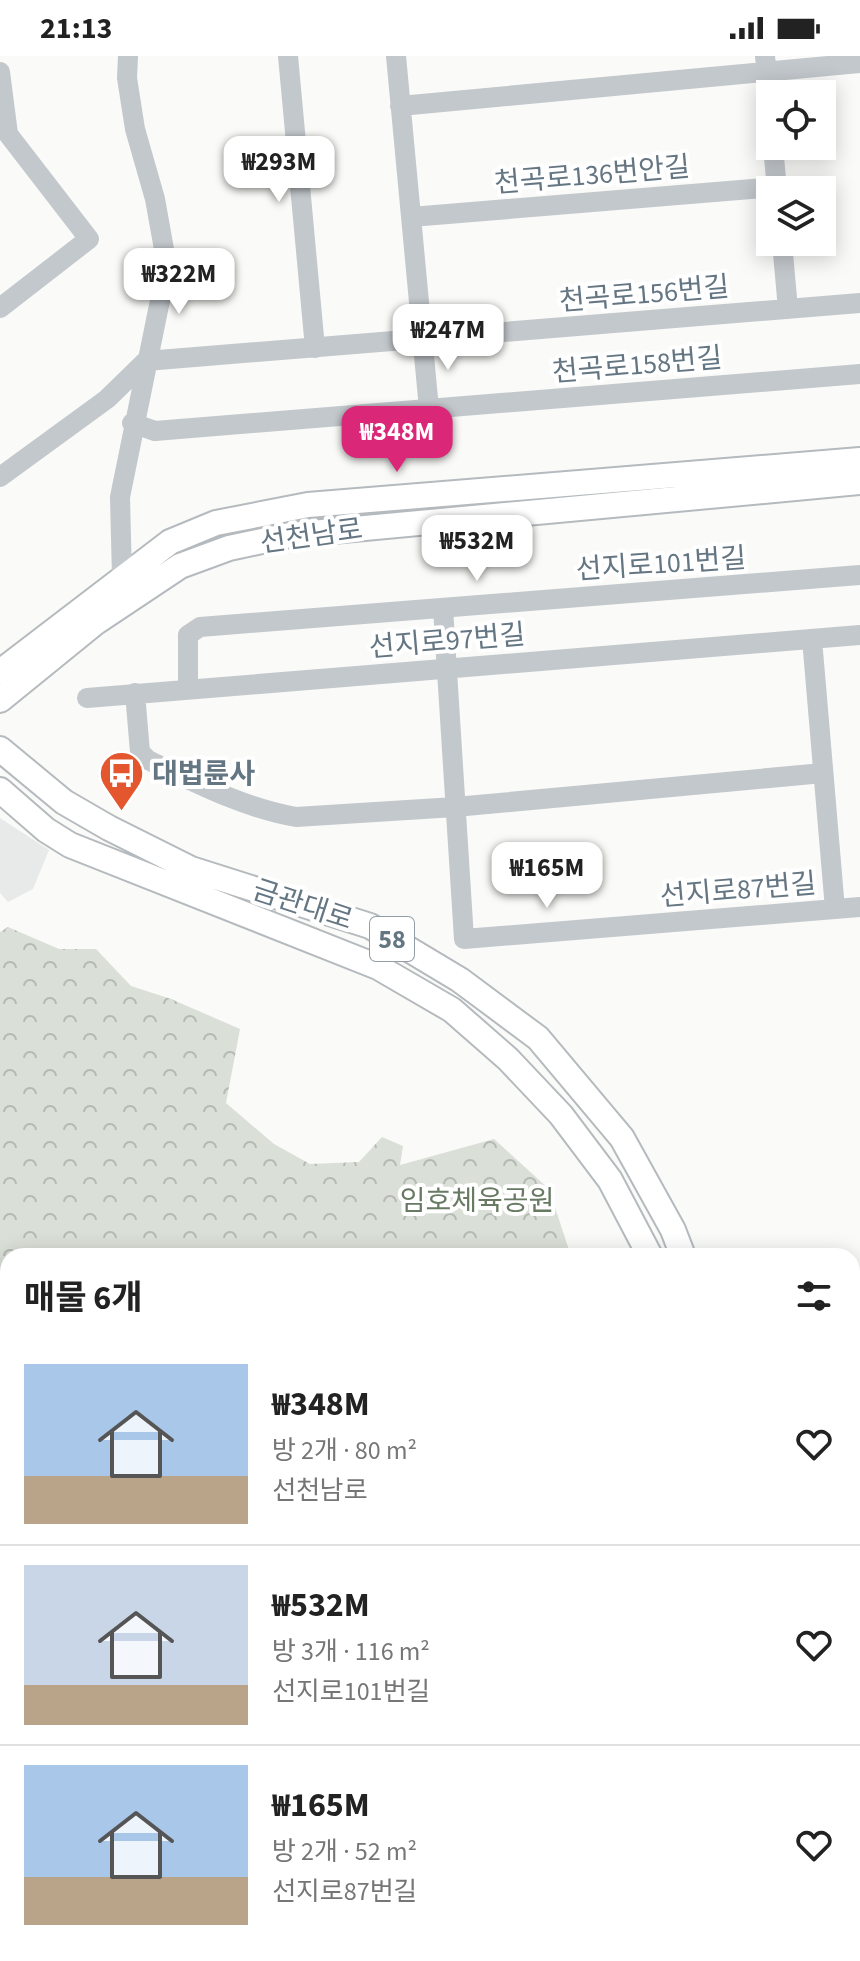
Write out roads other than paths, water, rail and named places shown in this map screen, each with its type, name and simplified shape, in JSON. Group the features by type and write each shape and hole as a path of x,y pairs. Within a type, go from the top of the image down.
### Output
{"main road":[{"name":"선천남로","path":"0,672 170,542 216,523 308,505 860,460"},
{"name":"선천남로","path":"0,700 96,622 180,566 229,548 290,535 860,482"},
{"name":"금관대로","path":"0,749 64,802 109,828 191,869 370,926 471,988 538,1038 622,1138 680,1248"},
{"name":"금관대로","path":"0,790 46,830 70,845 378,967 452,1010 508,1059 561,1115 610,1180 646,1248"}],"street":[{"path":"122,578 120,497 132,423 167,266 155,199 135,129 127,78 128,56"},
{"path":"288,56 315,348"},
{"path":"396,56 429,409"},
{"path":"400,106 766,64 860,63"},
{"path":"0,72 4,137 89,239 0,308"},
{"name":"천곡로136번안길","path":"411,217 756,190"},
{"path":"783,256 788,309"},
{"name":"천곡로156번길","path":"146,361 860,303"},
{"path":"0,477 107,399 146,361"},
{"name":"천곡로158번길","path":"132,423 155,431 860,374"},
{"name":"선지로101번길","path":"188,689 188,635 200,627 860,575"},
{"name":"선지로87번길","path":"443,608 464,939 860,907"},
{"name":"선지로97번길","path":"87,698 860,635"},
{"path":"812,639 835,909"},
{"path":"135,693 140,752 148,760 220,794 273,813 296,817 455,807 823,773"}],"place":[{"name":"대법륜사","path":"121,812"}],"park label":[{"name":"임호체육공원","path":"477,1200"}]}
